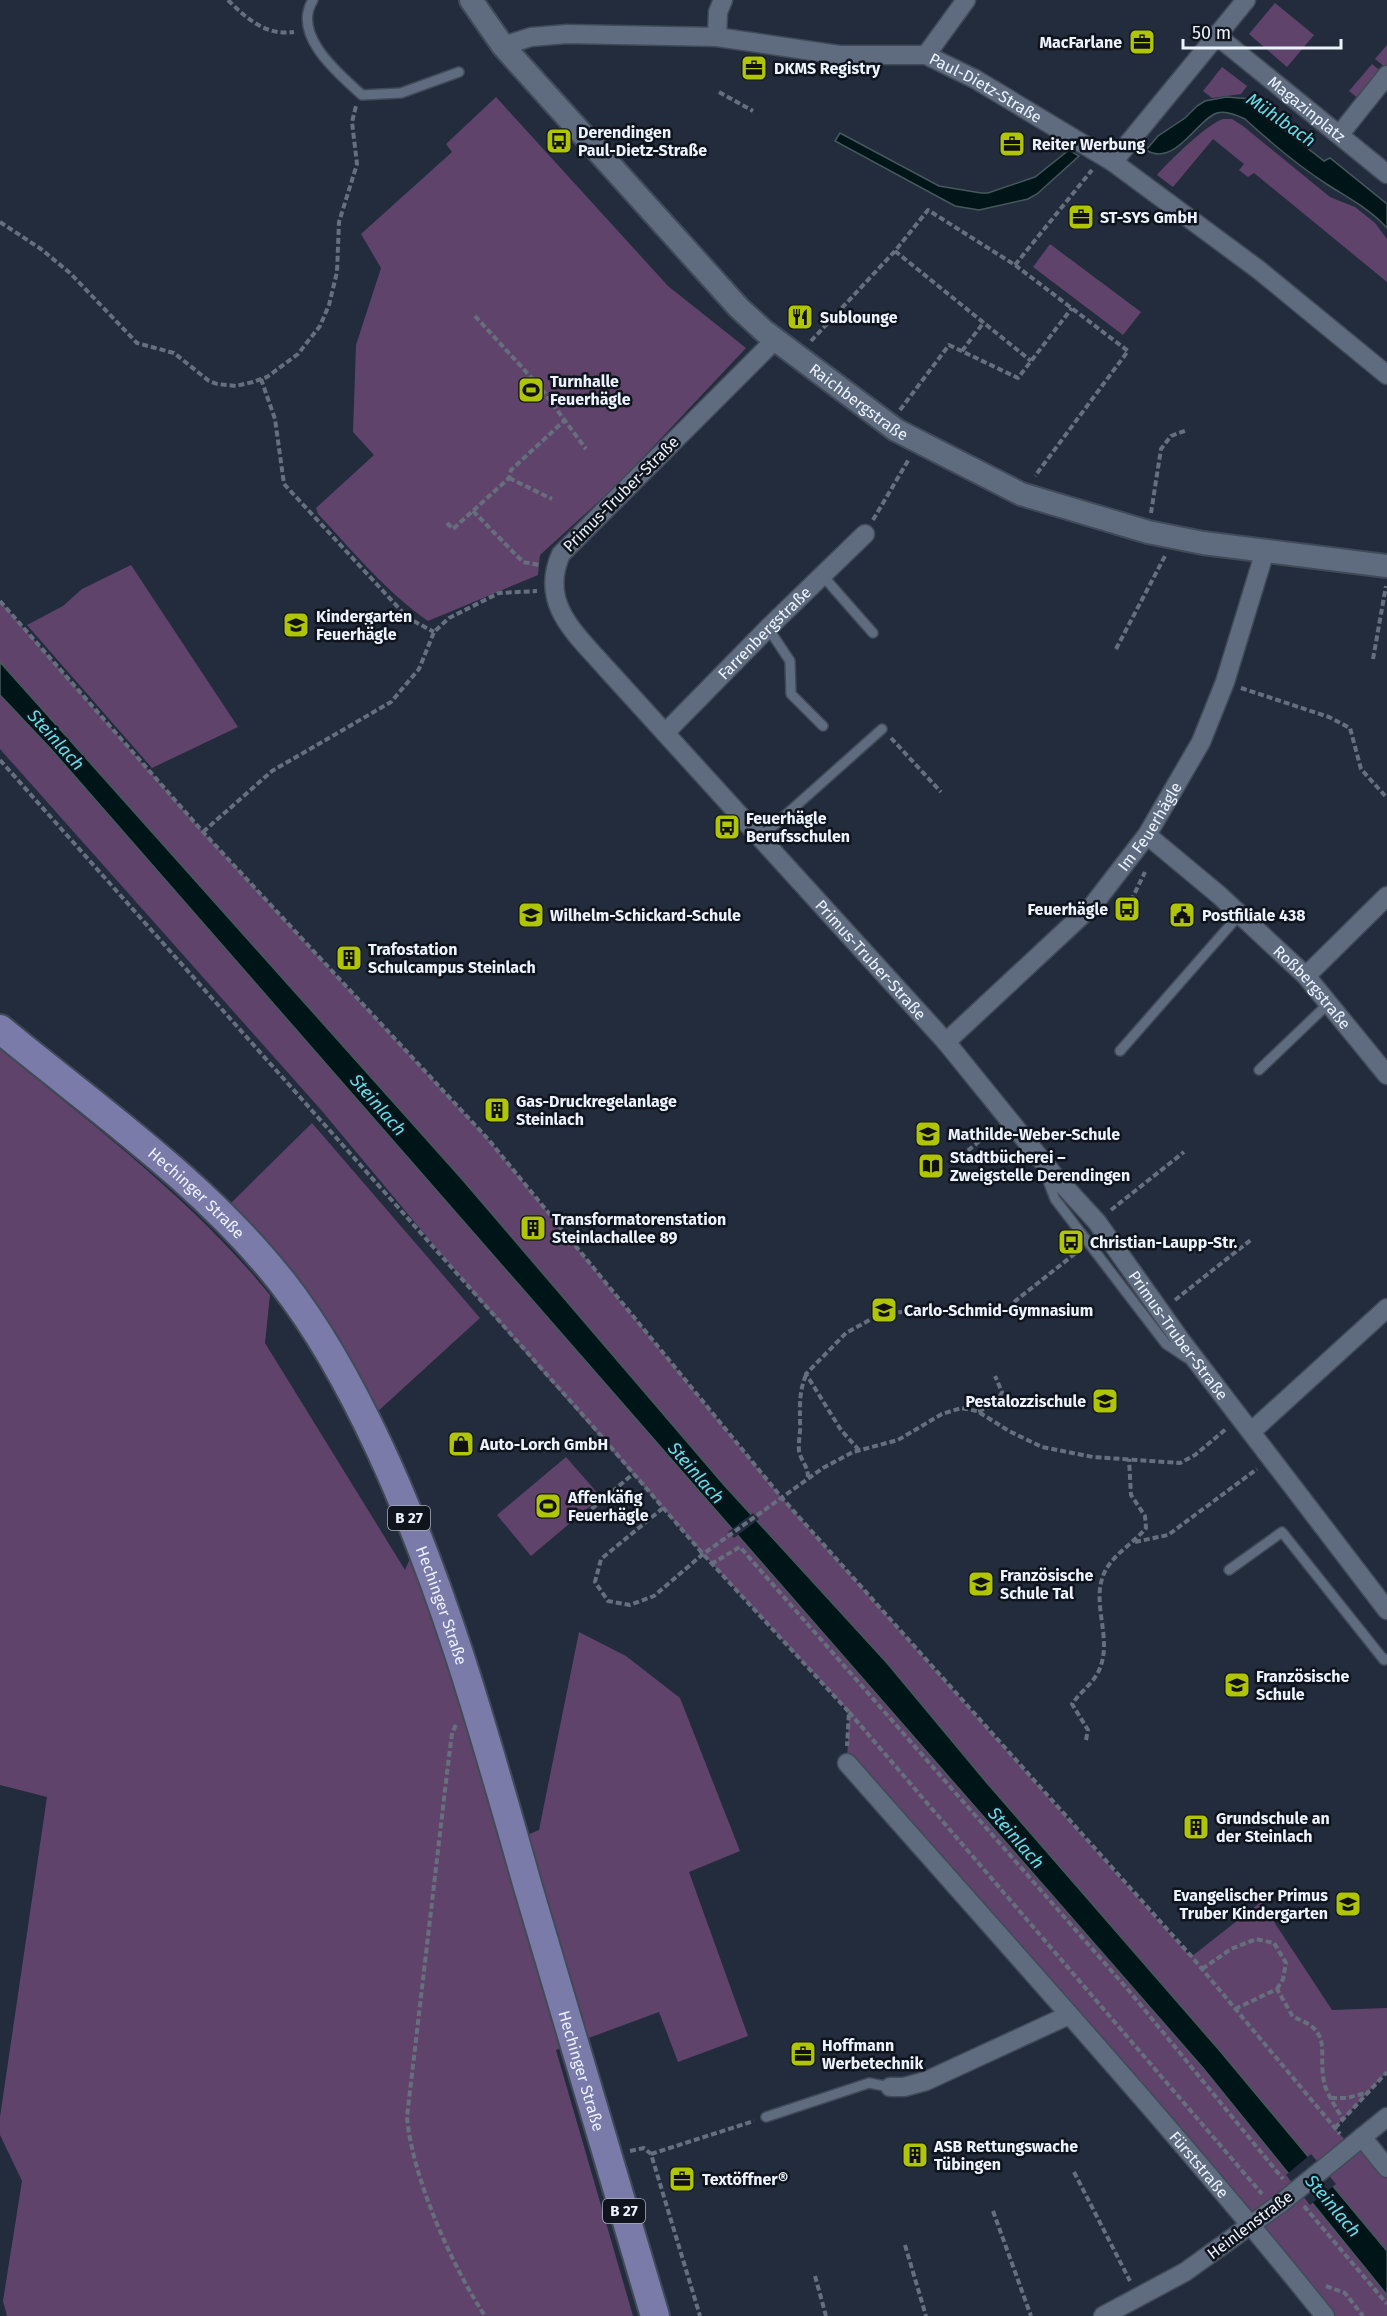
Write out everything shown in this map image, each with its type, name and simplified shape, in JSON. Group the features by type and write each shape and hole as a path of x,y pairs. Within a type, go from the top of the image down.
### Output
{"main road":[{"name":"Hechinger Straße","path":"0,1029 198,1192 241,1234 296,1302 343,1377 385,1461 426,1560 476,1709 655,2316"}],"street":[{"name":"Raichbergstraße","path":"471,0 503,46 725,294 752,321 889,425 919,443 1021,494 1148,532 1265,551 1387,566"},
{"path":"717,37 718,12 723,0"},
{"path":"926,55 966,0"},
{"path":"1108,160 1246,0"},
{"name":"Paul-Dietz-Straße","path":"503,46 531,37 567,34 717,37 839,55 926,55 975,79 1108,160 1259,270 1387,375"},
{"name":"Magazinplatz","path":"1216,35 1340,134 1387,75"},
{"path":"1340,134 1387,174"},
{"name":"Primus-Truber-Straße","path":"776,339 561,554 555,567 554,591 560,609 578,635 665,734 946,1042 1039,1157 1097,1222 1202,1368 1387,1610"},
{"name":"Farrenbergstraße","path":"665,734 768,628 865,534"},
{"name":"Im Feuerhägle","path":"946,1042 1093,905 1147,835 1201,742 1225,682 1265,551"},
{"name":"Roßbergstraße","path":"1147,835 1239,914 1306,976 1387,1075"},
{"path":"1306,976 1387,896"},
{"path":"1246,1424 1387,1308"},
{"name":"Fürststraße","path":"847,1763 1252,2226 1325,2316"},
{"path":"890,2088 926,2081 1069,2015"},
{"name":"Heinlenstraße","path":"1103,2316 1139,2299 1185,2272 1252,2226 1387,2117"},
{"path":"1350,2146 1387,2168"}],"lane":[{"path":"313,0 307,15 308,29 321,52 340,75 363,95 401,93 459,72"},
{"path":"822,575 873,633"},
{"path":"768,628 790,661 791,694 823,726"},
{"path":"761,837 882,729"},
{"path":"1120,1051 1239,914"},
{"path":"1259,1070 1329,1003"},
{"path":"1039,1157 1055,1199 1166,1344 1202,1368"},
{"path":"1230,1570 1282,1532 1384,1660 1387,1659"},
{"path":"766,2116 869,2083 890,2088"}],"path":[{"path":"228,0 271,32 308,29"},
{"path":"233,5 238,0"},
{"path":"719,92 753,111"},
{"path":"0,222 41,249 70,273 137,343 174,353 209,381 217,384 236,386 261,379 281,367 306,345 320,326 329,305 337,272 339,222 357,164 353,112 363,95"},
{"path":"1016,265 1108,160"},
{"path":"798,356 895,250 928,210 1016,265 1128,351 1021,494"},
{"path":"895,250 1031,361"},
{"path":"889,425 949,345 1018,378 1072,308"},
{"path":"475,316 540,387 586,449"},
{"path":"962,351 984,322"},
{"path":"261,379 276,418 284,484 408,618 434,632"},
{"path":"447,523 453,529 509,478 511,470 565,420"},
{"path":"1148,532 1161,448 1171,436 1187,430"},
{"path":"865,534 919,443"},
{"path":"509,478 552,499"},
{"path":"473,511 523,562 555,567"},
{"path":"1116,648 1174,537"},
{"path":"1373,659 1387,579"},
{"path":"203,832 272,771 391,702 420,669 434,632 449,618 499,593 554,591"},
{"path":"0,601 203,832 488,1140 782,1498 1202,1969 1350,2146"},
{"path":"1225,682 1329,717 1350,728 1361,769 1387,798"},
{"path":"882,729 941,792"},
{"path":"0,760 711,1564 849,1712 1278,2206"},
{"path":"1127,909 1145,872 1163,848"},
{"path":"954,1162 1008,1118"},
{"path":"1097,1222 1184,1152"},
{"path":"1160,1311 1252,1239"},
{"path":"1014,1302 1078,1251"},
{"path":"808,1478 808,1468 800,1455 798,1440 801,1424 800,1390 806,1374 846,1332 875,1317 906,1311"},
{"path":"806,1374 841,1430 859,1450"},
{"path":"977,1411 986,1409 999,1399 1002,1392 995,1376"},
{"path":"663,1508 601,1559 595,1582 608,1601 630,1605 654,1596 703,1554 808,1478 859,1450 898,1440 942,1414 961,1408 977,1411 1009,1431 1042,1447 1062,1453 1180,1463 1246,1424"},
{"path":"1135,1542 1168,1534 1272,1457"},
{"path":"1086,1740 1088,1730 1072,1704 1095,1678 1106,1647 1100,1591 1103,1576 1113,1560 1135,1542 1146,1528 1145,1516 1131,1495 1130,1459"},
{"path":"578,1515 581,1518 633,1474"},
{"path":"711,1564 740,1547 1130,1992 1279,2174"},
{"path":"476,1709 457,1723 452,1733 407,2117 409,2141 444,2240 457,2269 485,2316"},
{"path":"847,1763 849,1712"},
{"path":"1202,1969 1231,1949 1256,1939 1274,1943 1286,1963 1283,1979 1277,1989 1235,2009"},
{"path":"1277,1989 1293,2017 1309,2022 1321,2036 1325,2086 1343,2120"},
{"path":"1335,2128 1387,2072"},
{"path":"1331,2098 1347,2098 1369,2091"},
{"path":"700,2316 651,2154 766,2116"},
{"path":"1074,2172 1139,2299"},
{"path":"993,2211 1031,2316"},
{"path":"1311,2214 1387,2304"},
{"path":"905,2245 926,2316"},
{"path":"815,2276 826,2316"}],"shaded area":[{"path":"1275,3 1314,35 1287,67 1249,34"},
{"path":"1387,45 1387,67 1386,68 1375,59"},
{"path":"1372,64 1382,72 1360,100 1349,91"},
{"path":"1222,67 1247,86 1241,94 1212,98 1203,91"},
{"name":"Turnhalle Feuerhägle","path":"496,97 668,286 746,348 619,483 540,555 538,575 428,621 398,598 370,570 318,514 316,508 374,455 353,432 356,345 381,268 361,234 452,152 446,144"},
{"path":"1223,119 1232,119 1243,126 1330,197 1355,207 1375,223 1387,239 1387,282 1254,173 1248,177 1239,170 1244,164 1213,139 1173,187 1157,175 1198,135"},
{"path":"1050,244 1141,312 1123,335 1033,267"},
{"path":"131,565 238,727 152,768 27,625 63,606 82,589"},
{"path":"0,601 203,832 488,1139 782,1498 1191,1957 1261,1902 1332,2010 1387,2008 1387,2072 1335,2128 1350,2146 1362,2137 1387,2168 1387,2316 1325,2316 847,1763 849,1712 703,1554 488,1310 322,1111 0,749"},
{"path":"0,1049 107,1136 176,1196 209,1227 270,1295 265,1343 405,1570 418,1540 515,1840 539,1830 579,1632 626,1656 680,1698 740,1851 689,1872 748,2036 678,2062 659,2012 556,2050 633,2316 7,2316 3,2301 22,2181 0,2135 0,2117 47,1797 0,1785"},
{"path":"312,1123 480,1318 376,1413 229,1205"},
{"name":"Affenkäfig Feuerhägle","path":"566,1457 601,1497 531,1556 497,1515"}],"water":[{"path":"1226,97 1251,99 1256,108 1324,161 1330,158 1387,204 1387,228 1367,210 1296,162 1245,119 1231,113 1220,112 1209,117 1176,148 1166,153 1157,154 1146,150 1158,136 1185,118 1197,106 1205,101"},
{"path":"840,133 939,186 981,193 988,193 1035,177 1069,150 1079,156 1037,194 1028,199 979,210 955,206 835,141"},
{"name":"Steinlach","path":"0,662 461,1178 724,1485 887,1663 987,1783 1220,2051 1387,2251 1387,2295 1203,2068 51,749 0,695"}],"pier":[{"path":"753,1513 759,1519 734,1538 728,1532"},
{"path":"1311,2154 1336,2184 1310,2205 1286,2175"}],"place":[{"name":"MacFarlane","path":"1142,42"},
{"name":"DKMS Registry","path":"754,68"},
{"name":"Derendingen Paul-Dietz-Straße","path":"559,141"},
{"name":"Reiter Werbung","path":"1012,144"},
{"name":"ST-SYS GmbH","path":"1081,217"},
{"name":"Sublounge","path":"800,317"},
{"name":"Turnhalle Feuerhägle","path":"531,390"},
{"name":"Kindergarten Feuerhägle","path":"296,625"},
{"name":"Feuerhägle Berufsschulen","path":"727,827"},
{"name":"Feuerhägle","path":"1127,909"},
{"name":"Wilhelm-Schickard-Schule","path":"531,915"},
{"name":"Postfiliale 438","path":"1182,915"},
{"name":"Trafostation Schulcampus Steinlach","path":"349,958"},
{"name":"Gas-Druckregelanlage Steinlach","path":"497,1110"},
{"name":"Mathilde-Weber-Schule","path":"928,1134"},
{"name":"Stadtbücherei – Zweigstelle Derendingen","path":"931,1166"},
{"name":"Transformatorenstation Steinlachallee 89","path":"533,1228"},
{"name":"Christian-Laupp-Str.","path":"1071,1242"},
{"name":"Carlo-Schmid-Gymnasium","path":"884,1310"},
{"name":"Pestalozzischule","path":"1105,1401"},
{"name":"Auto-Lorch GmbH","path":"461,1444"},
{"name":"Affenkäfig Feuerhägle","path":"548,1506"},
{"name":"Französische Schule Tal","path":"981,1584"},
{"name":"Französische Schule","path":"1237,1685"},
{"name":"Grundschule an der Steinlach","path":"1196,1827"},
{"name":"Evangelischer Primus Truber Kindergarten","path":"1348,1904"},
{"name":"Hoffmann Werbetechnik","path":"803,2054"},
{"name":"ASB Rettungswache Tübingen","path":"915,2155"},
{"name":"Textöffner®","path":"682,2179"}],"water label":[{"name":"Mühlbach","path":"1281,120"}]}
